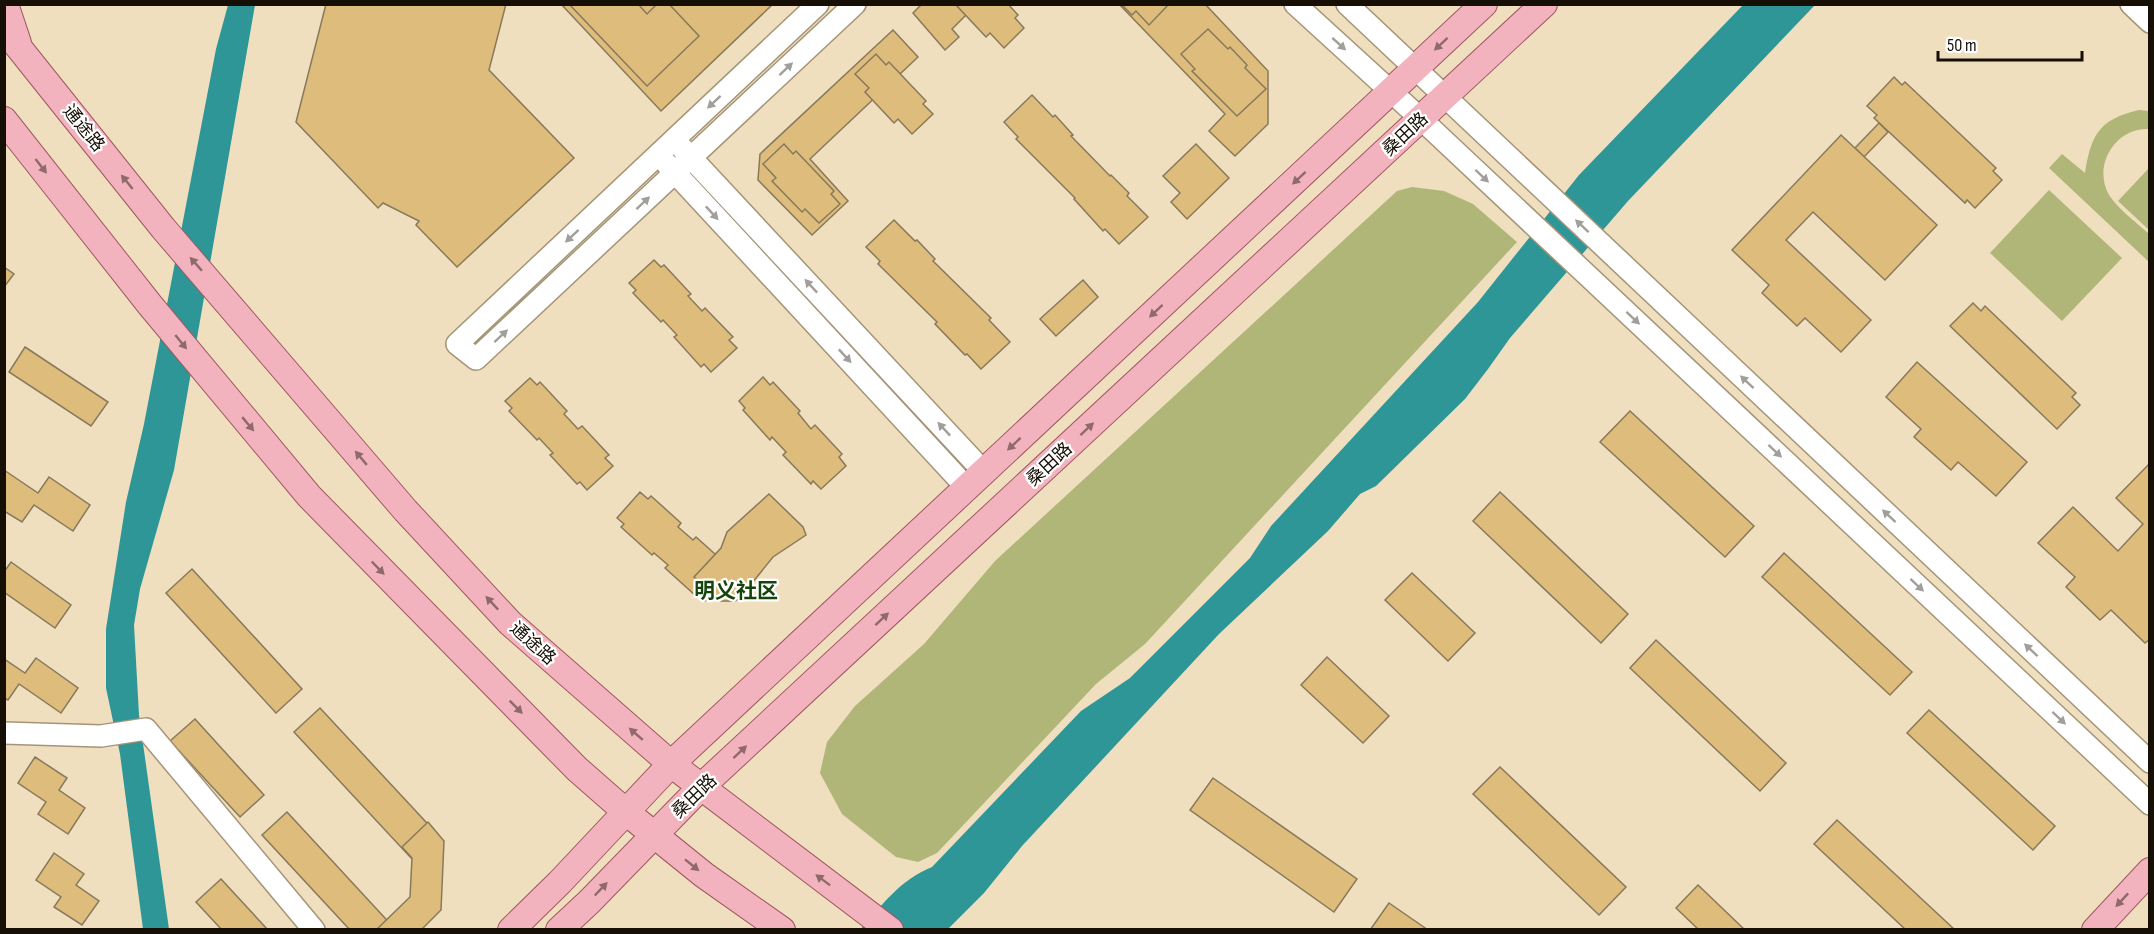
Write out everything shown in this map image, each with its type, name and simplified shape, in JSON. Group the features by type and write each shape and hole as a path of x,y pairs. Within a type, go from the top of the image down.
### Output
{"main road":[{"path":"5,4 20,49"},
{"name":"桑田路","path":"511,930 560,882 671,764 1484,4"},
{"name":"桑田路","path":"559,930 701,788 1545,4"},
{"name":"通途路","path":"4,29 163,228 406,511 510,623 671,764 880,922"},
{"path":"8,130 309,496 577,769 704,875 782,930"},
{"path":"2095,930 2150,871"}],"street":[{"path":"818,4 457,344 476,359 855,4"},
{"path":"1295,4 1529,220 2150,804"},
{"path":"1347,4 2150,762"},
{"path":"2131,4 2150,22"},
{"path":"674,140 976,480"},
{"path":"658,155 976,480"},
{"path":"4,733 102,736 146,729 314,930"}],"green space":[{"path":"2139,110 2149,111 2149,129 2126,134 2117,141 2105,160 2103,172 2104,183 2109,195 2149,234 2149,262 2049,168 2062,154 2085,173 2090,148 2100,130 2115,118"},
{"path":"2149,168 2149,230 2118,201"},
{"path":"1412,187 1444,191 1473,204 1517,242 1145,644 1096,684 937,853 918,862 896,857 842,814 820,773 827,742 855,706 924,644 995,561 1397,191"},
{"path":"2049,190 2122,258 2062,321 1990,253"}],"water":[{"path":"228,5 255,5 174,470 140,589 134,625 139,715 169,929 143,929 120,754 106,688 106,629 126,502 144,424 216,49"},
{"path":"1743,5 1815,5 1628,201 1510,338 1465,399 1376,486 1360,494 1328,531 1219,634 1022,846 984,893 948,929 860,930 901,886 932,867 1081,711 1130,678 1250,558 1271,526 1478,302 1579,175"}],"building":[{"path":"326,4 506,4 489,70 574,158 457,267 416,225 419,221 383,203 378,208 296,122"},
{"path":"561,4 773,4 661,111"},
{"path":"569,4 638,4 647,14 657,4 669,4 699,36 647,86"},
{"path":"922,4 977,4 952,29 959,37 945,50 913,13"},
{"path":"958,4 1008,4 1018,15 1015,18 1024,28 1004,48 990,33 986,37 957,6"},
{"path":"1119,4 1205,4 1268,71 1268,124 1235,156 1209,131 1225,114"},
{"path":"1121,4 1169,4 1149,25 1136,11 1132,15"},
{"path":"1208,29 1228,49 1230,47 1247,65 1245,68 1266,89 1237,116 1192,71 1195,69 1181,54"},
{"path":"893,30 918,57 810,159 848,201 812,235 758,180 760,154"},
{"path":"876,54 886,65 889,62 926,101 923,104 933,114 912,134 898,119 894,123 865,92 869,88 855,74"},
{"path":"1894,77 1902,85 1905,82 1996,168 1993,171 2002,180 1975,208 1967,200 1965,203 1874,118 1877,115 1867,106"},
{"path":"1032,95 1053,117 1055,115 1073,135 1071,136 1129,193 1127,196 1148,217 1119,244 1105,229 1103,231 1075,198 1016,139 1018,137 1004,122"},
{"path":"1879,123 1888,132 1864,157 1855,148"},
{"path":"1841,135 1937,225 1885,280 1813,212 1786,240 1871,320 1841,352 1805,318 1797,326 1762,293 1769,285 1732,250"},
{"path":"784,144 793,154 796,151 834,191 831,194 840,204 819,223 805,209 802,212 772,181 776,178 763,164"},
{"path":"1196,144 1229,178 1187,219 1171,202 1180,193 1163,176"},
{"path":"894,220 915,241 917,240 935,259 933,261 991,318 989,320 1010,342 981,369 878,264 880,261 866,247"},
{"path":"654,260 661,267 664,265 691,294 688,296 702,311 705,308 733,337 729,340 737,348 711,372 704,364 701,367 674,337 677,335 633,293 636,290 629,283"},
{"path":"4,267 14,274 4,287"},
{"path":"1083,280 1098,297 1056,336 1040,319"},
{"path":"1973,303 1981,311 1985,306 2076,393 2072,397 2080,405 2057,429 1950,326"},
{"path":"25,347 108,402 91,426 9,372"},
{"path":"1917,362 2027,462 1996,496 1958,462 1951,470 1914,437 1921,429 1886,397"},
{"path":"763,377 770,385 773,382 800,411 798,413 811,429 815,425 842,454 839,457 846,466 821,489 813,481 811,484 783,455 786,452 772,437 770,440 743,410 745,408 739,401"},
{"path":"530,378 537,385 540,382 567,411 564,414 578,429 582,426 609,455 605,458 613,466 587,490 580,482 577,484 550,455 553,453 509,411 512,408 505,401"},
{"path":"1630,411 1754,526 1725,557 1600,442"},
{"path":"2150,463 2150,639 2145,643 2111,610 2100,620 2066,587 2075,577 2038,543 2073,507 2118,551 2143,524 2116,498"},
{"path":"4,470 38,493 49,477 90,505 73,531 34,505 22,522 4,511"},
{"path":"640,492 648,499 651,496 681,523 678,527 693,540 696,537 725,563 721,567 729,574 705,601 697,594 696,596 665,568 668,565 654,553 652,555 621,527 624,524 617,518"},
{"path":"1500,492 1628,614 1601,643 1473,521"},
{"path":"769,494 803,527 806,535 773,557 740,598 735,601 721,601 694,577 721,548 727,532"},
{"path":"1784,553 1912,672 1890,695 1762,577"},
{"path":"11,562 71,605 55,628 4,592 4,572"},
{"path":"192,569 302,689 276,713 166,593"},
{"path":"1412,573 1475,633 1448,661 1385,600"},
{"path":"1656,640 1786,763 1760,791 1630,668"},
{"path":"1327,657 1389,716 1363,743 1301,685"},
{"path":"36,658 78,688 61,713 19,684 8,700 4,698 4,659 25,673"},
{"path":"320,708 438,835 412,859 294,732"},
{"path":"1929,710 2055,826 2033,850 1907,733"},
{"path":"195,719 264,795 240,817 170,741"},
{"path":"35,757 67,778 59,790 85,808 68,834 38,814 46,802 18,783"},
{"path":"1500,767 1626,887 1599,915 1473,794"},
{"path":"1213,778 1357,879 1334,912 1190,810"},
{"path":"287,812 396,930 350,930 262,835"},
{"path":"1837,820 1955,930 1906,930 1814,844"},
{"path":"428,822 444,841 441,910 421,930 376,930 410,897 412,858 402,847"},
{"path":"54,853 84,874 76,885 99,901 82,925 54,907 61,897 36,880"},
{"path":"221,879 268,930 222,930 196,902"},
{"path":"1698,885 1745,930 1699,930 1676,908"},
{"path":"1389,903 1428,930 1370,930"}],"district":[{"name":"明义社区","path":"736,591"}]}
